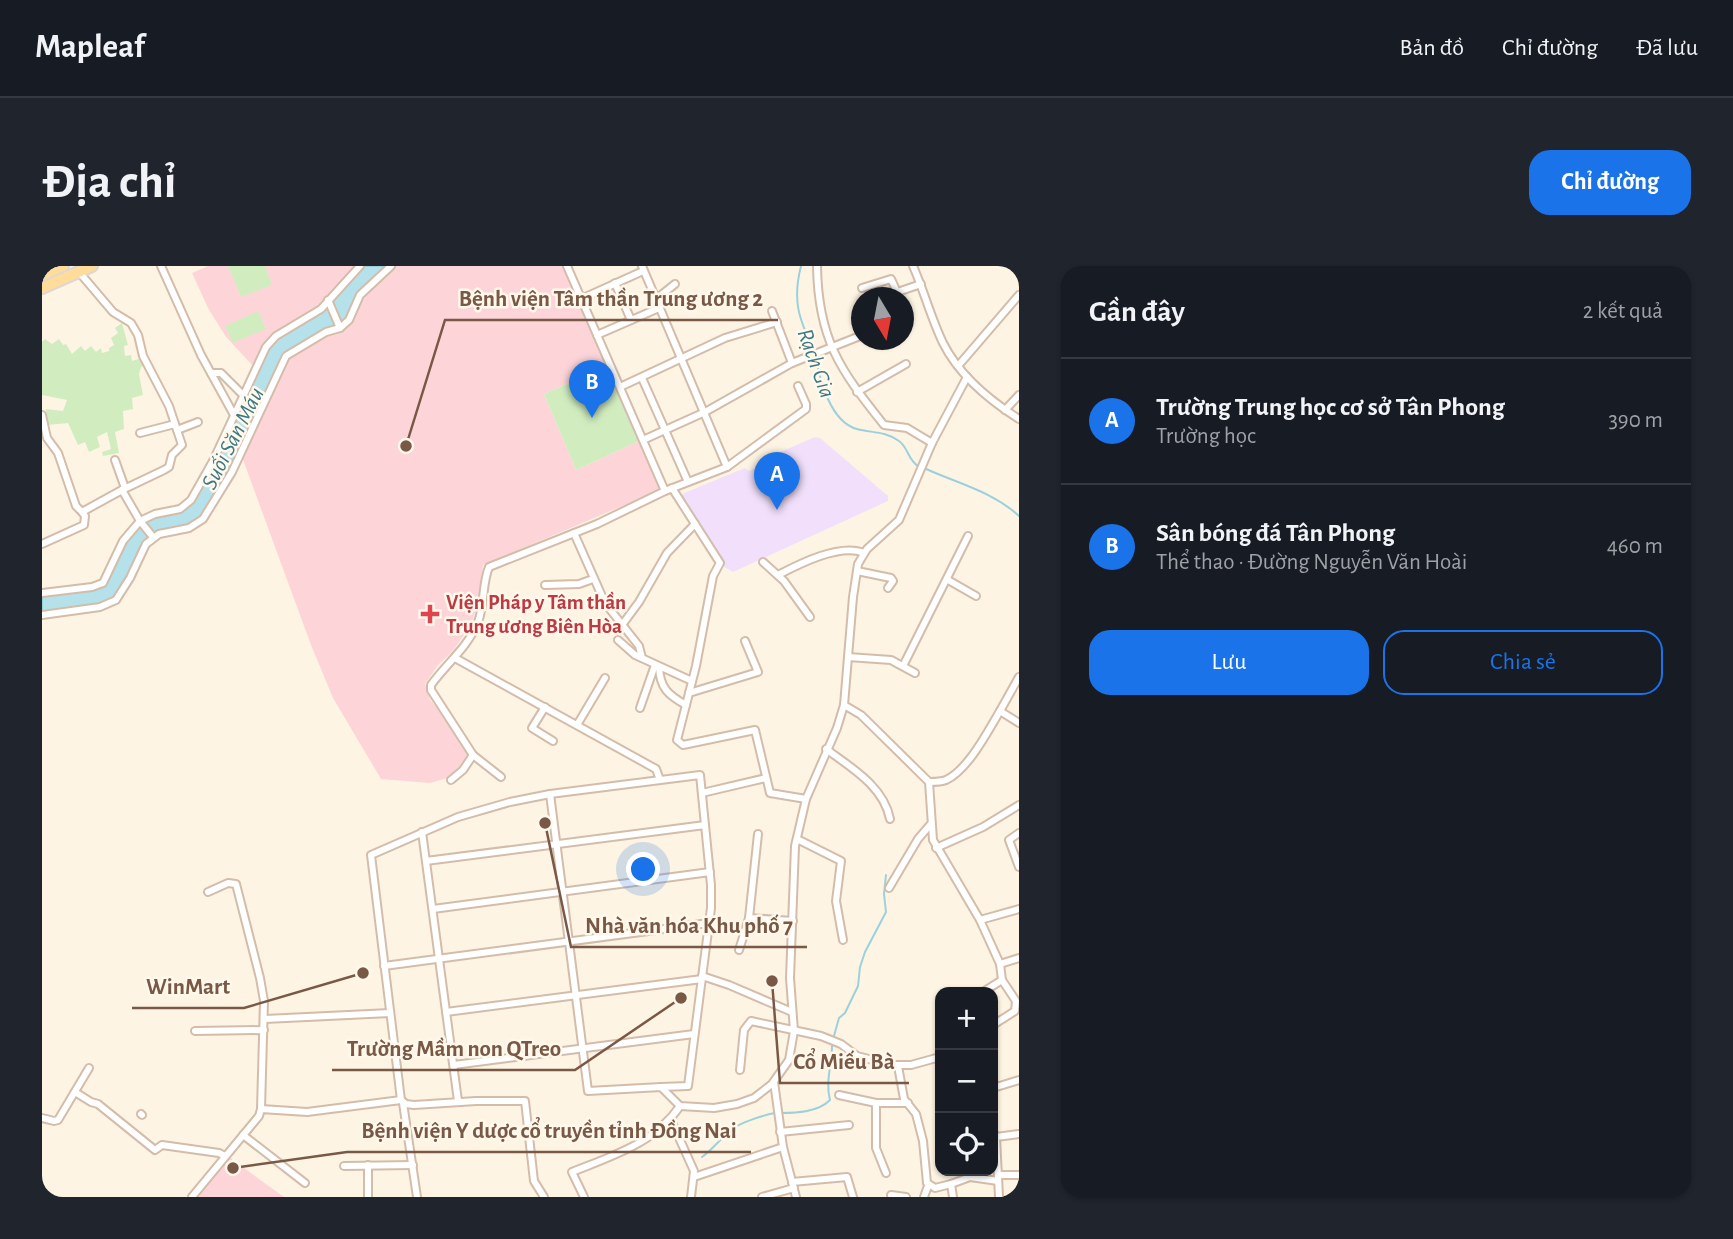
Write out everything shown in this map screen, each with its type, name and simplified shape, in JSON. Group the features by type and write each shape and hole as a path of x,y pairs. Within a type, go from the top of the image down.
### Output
{"main road":[{"path":"42,275 63,266"},
{"path":"42,288 92,266"}],"street":[{"path":"161,266 211,373 234,415"},
{"path":"42,593 92,587 103,583 122,541 140,522 155,514 180,509 191,500 213,461 270,341 316,314 360,266"},
{"path":"42,615 100,607 116,600 130,578 142,548 153,537 188,528 207,514 232,472 286,356 326,332 340,328 349,320 360,295 391,266"},
{"path":"567,266 643,440 669,490 720,563 713,576 692,681 676,737 683,745 755,730 770,793 806,799"},
{"path":"817,266 819,308 841,369 884,425 908,428 933,443"},
{"path":"914,266 939,334 958,366 967,377 1019,419"},
{"path":"581,299 642,268 727,467"},
{"path":"79,272 113,312 131,323 138,335 144,356 169,406 181,448 172,456 169,467 82,512"},
{"path":"865,287 891,279 895,287"},
{"path":"615,283 631,320"},
{"path":"655,300 675,284"},
{"path":"912,287 921,284"},
{"path":"958,366 1019,295"},
{"path":"328,300 340,328"},
{"path":"597,335 659,309"},
{"path":"772,311 792,363"},
{"path":"620,387 724,338 777,322"},
{"path":"643,440 704,412 792,363 851,340"},
{"path":"857,391 906,363"},
{"path":"211,373 221,373 243,395"},
{"path":"661,1087 680,1106 714,1108 737,1104 754,1098 774,1082 789,1060 794,1031 790,978 797,839 806,799 844,705 857,572 863,553 899,520 933,443 967,377"},
{"path":"642,378 688,482"},
{"path":"501,777 473,755 431,690 431,685 455,658 479,620 489,567 727,467 806,409 798,386"},
{"path":"1005,410 1019,395"},
{"path":"42,415 47,438 58,453 76,506 85,516 84,525 42,544"},
{"path":"140,433 198,422"},
{"path":"115,460 123,489 140,522 153,537"},
{"path":"622,625 639,602 667,553 695,524"},
{"path":"574,533 605,603 639,646 642,658"},
{"path":"904,666 968,536"},
{"path":"778,575 816,557 850,551 863,553"},
{"path":"763,562 778,575 810,617"},
{"path":"857,572 891,578 893,581 888,588"},
{"path":"545,585 579,584 593,579"},
{"path":"947,580 976,596"},
{"path":"618,640 642,658 692,681"},
{"path":"689,692 758,672 745,641"},
{"path":"848,657 886,660 915,673"},
{"path":"455,658 656,769 660,780"},
{"path":"657,666 667,694 686,705"},
{"path":"639,708 657,666"},
{"path":"929,782 947,780 960,768 981,741 1019,677"},
{"path":"577,725 605,678"},
{"path":"844,705 861,715 929,782 932,807 930,825 936,848 980,920 1000,964 1002,980 1017,1007 998,1022"},
{"path":"545,707 532,728 553,741"},
{"path":"1000,711 1019,723"},
{"path":"826,750 850,766 875,789 887,806 890,819"},
{"path":"450,780 463,769 473,755"},
{"path":"417,1197 390,1013 371,855 422,832 497,805 550,794 700,775 712,897 688,1086 588,1091 550,794"},
{"path":"702,793 765,778"},
{"path":"936,848 983,827 1019,805"},
{"path":"426,861 705,825"},
{"path":"889,888 918,839 930,825"},
{"path":"422,832 458,1101"},
{"path":"1019,833 1009,840 1019,867"},
{"path":"739,950 748,918 758,834"},
{"path":"797,839 841,861 836,901 843,940"},
{"path":"433,909 710,872"},
{"path":"192,1197 261,1110 265,1019 260,978 236,884 228,883 208,892"},
{"path":"980,920 1019,909"},
{"path":"748,918 793,921"},
{"path":"384,966 709,923"},
{"path":"1000,964 1019,958"},
{"path":"446,1012 702,977 792,1012"},
{"path":"991,987 1002,980"},
{"path":"265,1019 390,1013"},
{"path":"740,1070 747,1024 755,1021 821,1036 841,1044 857,1056 877,1063 898,1066 935,1059"},
{"path":"195,1031 264,1030"},
{"path":"454,1065 694,1034"},
{"path":"898,1066 903,1094 916,1114 923,1141 928,1186 924,1197"},
{"path":"42,1118 58,1120 89,1068"},
{"path":"998,1086 1019,1080"},
{"path":"774,1082 780,1132 796,1197"},
{"path":"75,1092 97,1104 155,1150 162,1145 225,1156"},
{"path":"839,1095 876,1103 908,1103"},
{"path":"261,1110 307,1112 402,1102 414,1105 458,1101 525,1101 534,1181 544,1197"},
{"path":"876,1103 876,1148 886,1173"},
{"path":"584,1197 572,1172 638,1144 671,1120 680,1106"},
{"path":"671,1120 692,1162 694,1177 691,1197"},
{"path":"780,1132 849,1125"},
{"path":"998,1134 1019,1134"},
{"path":"243,1135 305,1183"},
{"path":"694,1177 783,1147"},
{"path":"368,1165 368,1197"},
{"path":"344,1166 413,1165"},
{"path":"928,1186 935,1188 970,1177 998,1178 1019,1175"},
{"path":"762,1197 793,1185 847,1177 853,1197"},
{"path":"998,1178 999,1197"},
{"path":"951,1184 953,1197"},
{"path":"891,1195 906,1197"}],"shaded area":[{"path":"208,266 562,266 607,366 544,394 576,470 639,441 660,490 483,565 479,601 471,624 453,651 438,665 425,684 430,699 470,755 460,770 451,777 430,783 381,779 333,698 242,457 271,392 254,367 226,337 208,308 192,273"},
{"path":"815,437 820,438 888,496 888,501 733,572 721,565 722,562 697,520 692,519 680,499 682,494 745,468 749,471 766,463 767,458"},
{"path":"229,1157 259,1179 284,1197 198,1197"}],"green space":[{"path":"228,266 265,266 272,285 241,297"},
{"path":"258,311 266,329 233,343 225,326"},
{"path":"122,323 128,345 124,346 125,356 131,355 132,361 142,358 146,365 141,367 139,374 143,395 132,398 133,409 123,411 124,429 115,432 119,453 103,456 102,452 111,449 107,432 97,437 100,447 89,452 85,442 78,445 68,423 47,425 46,409 63,411 67,400 42,395 42,342 45,339 52,344 59,339 72,354 81,346 85,351 91,346 96,352 101,348 102,353 109,351 114,345 111,338 118,333 115,328"},
{"path":"607,366 639,441 576,470 544,394"}],"water":[{"name":"Suối Săn Máu","path":"364,266 388,266 361,290 342,323 287,351 283,356 230,473 205,513 188,526 146,540 140,547 128,577 114,598 101,604 42,613 42,595 104,585 125,542 140,525 155,516 181,511 193,502 216,462 267,348 278,338 317,316"}],"waterway":[{"name":"Rạch Gia","path":"801,266 797,300 804,329 814,351"},
{"name":"Rạch Gia","path":"815,356 828,398 840,418 857,429 894,438 902,444 918,466"},
{"name":"Rạch Gia","path":"924,468 986,494 1019,516"},
{"path":"834,1036 839,1018 845,1013 858,986 865,952 886,912 886,875"},
{"path":"781,1113 813,1109 830,1100 828,1080 832,1046"},
{"path":"702,1157 736,1126 775,1113"}],"place":[{"name":"Sân bóng đá Tân Phong","path":"592,418"},
{"name":"Bệnh viện Tâm thần Trung ương 2","path":"406,446"},
{"name":"Trường Trung học cơ sở Tân Phong","path":"777,510"},
{"name":"Viện Pháp y Tâm thần Trung ương Biên Hòa","path":"430,614"},
{"name":"Nhà văn hóa Khu phố 7","path":"545,823"},
{"name":"WinMart","path":"363,973"},
{"name":"Cổ Miếu Bà","path":"772,981"},
{"name":"Trường Mầm non QTreo","path":"681,998"},
{"name":"Bệnh viện Y dược cổ truyền tỉnh Đồng Nai","path":"233,1168"}]}
